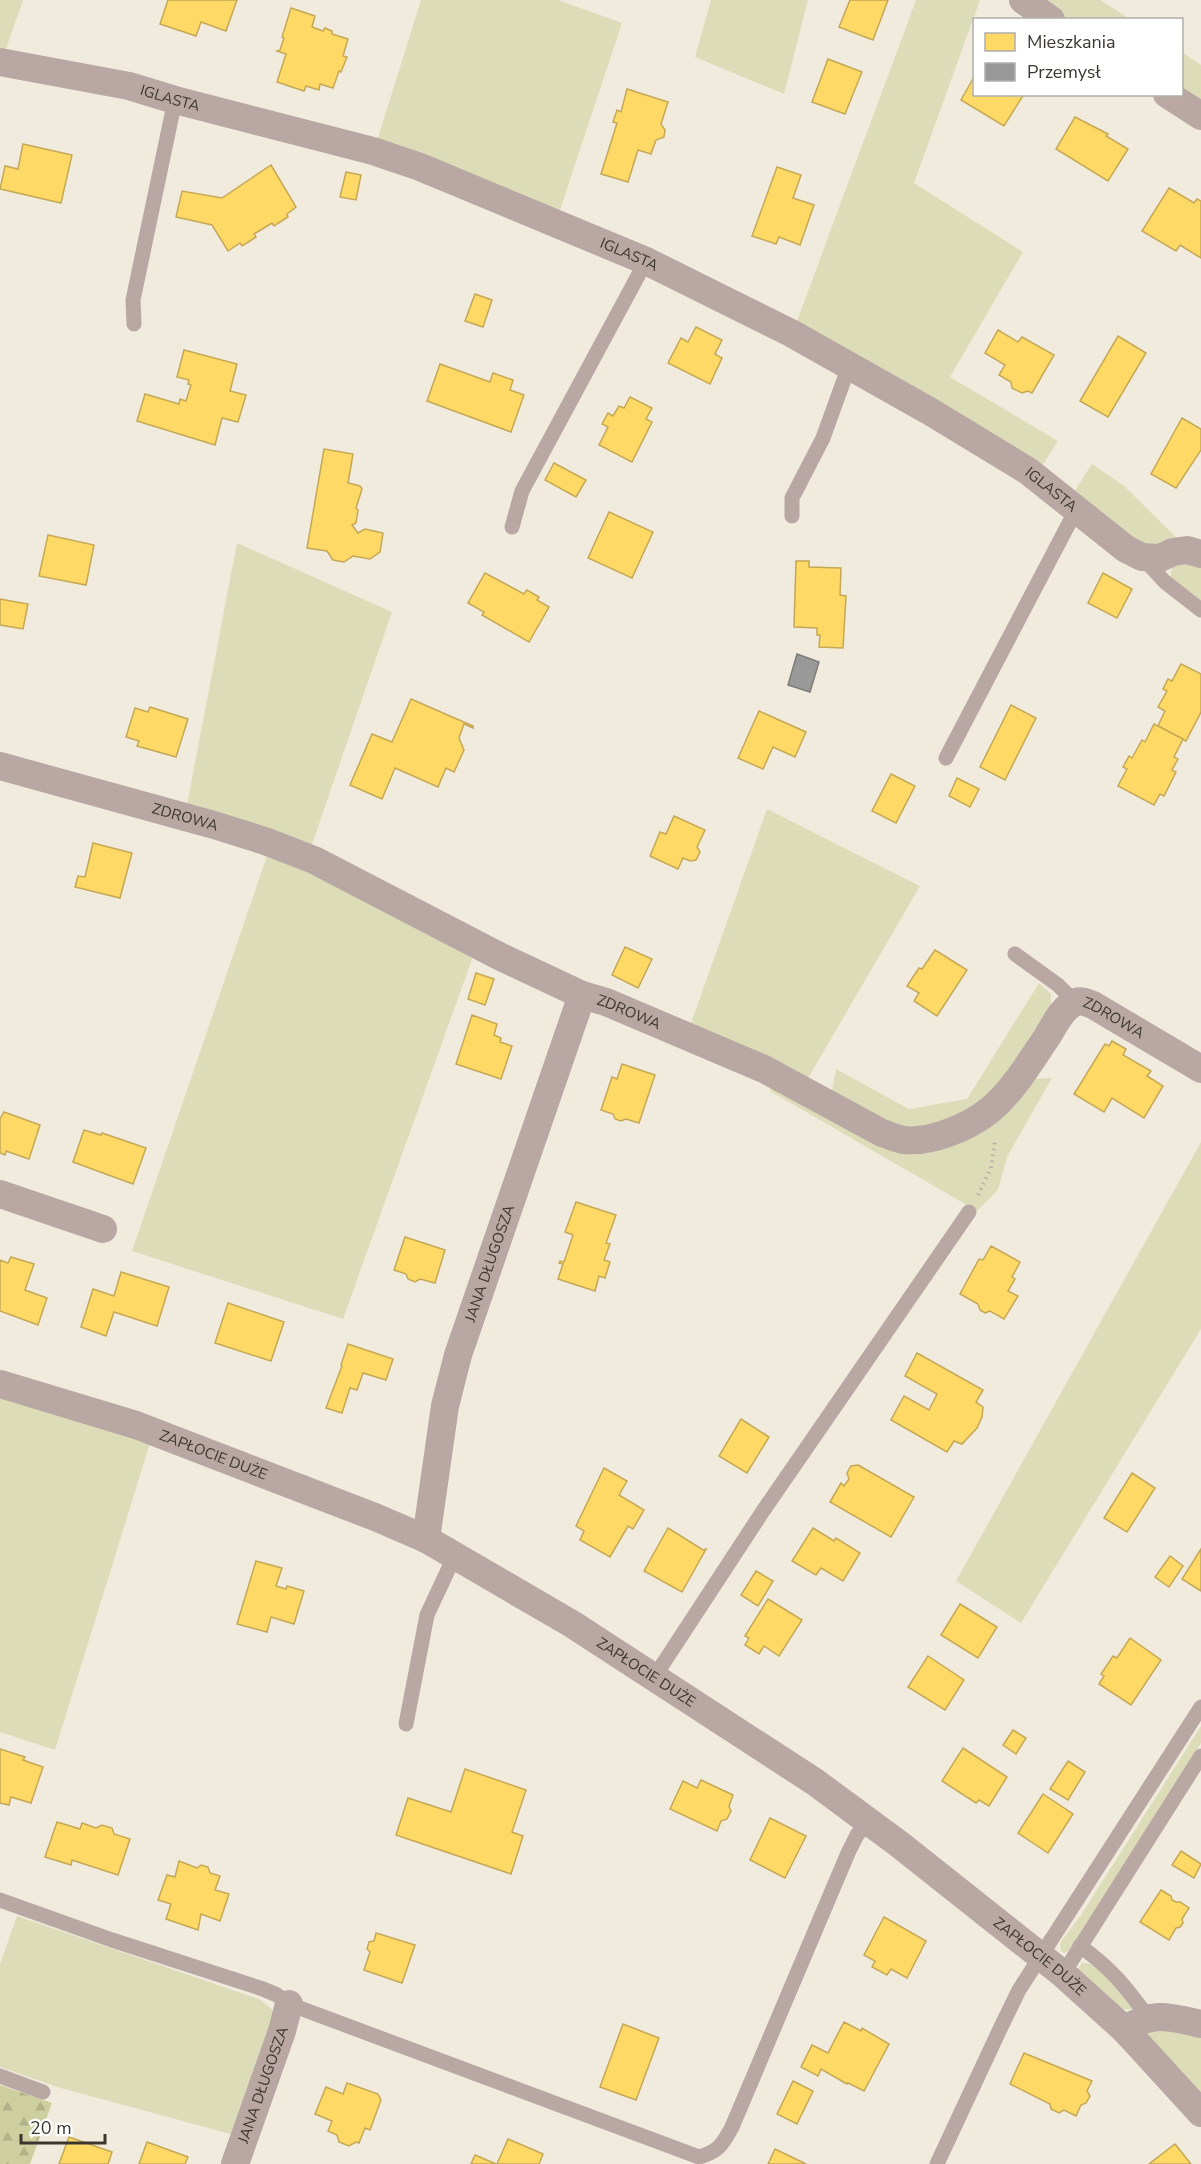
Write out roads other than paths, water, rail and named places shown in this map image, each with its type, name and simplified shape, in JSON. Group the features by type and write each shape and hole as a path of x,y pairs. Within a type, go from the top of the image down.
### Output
{"street":[{"path":"1023,0 1048,18"},
{"name":"IGLASTA","path":"0,62 129,86 382,154 503,201 646,261 791,333 932,412 1028,471 1126,549 1142,557"},
{"path":"1170,96 1201,116"},
{"path":"1142,557 1160,558 1173,552 1187,550 1201,554"},
{"name":"ZDROWA","path":"0,766 214,825 314,860 499,957 582,995 606,1002 764,1069 882,1133 903,1140 922,1139 946,1133 970,1123 990,1110 1024,1071 1065,1010 1075,1002 1084,1001 1093,1005 1201,1069"},
{"name":"JANA DŁUGOSZA","path":"426,1539 445,1406 458,1355 582,995"},
{"path":"0,1194 103,1229"},
{"name":"ZAPŁOCIE DUŻE","path":"0,1384 136,1425 313,1492 426,1539 572,1624 815,1782 1063,1974 1137,2024 1201,2113"},
{"name":"JANA DŁUGOSZA","path":"235,2164 282,2031 289,2004"},
{"path":"1137,2024 1172,2017 1201,2024"}],"lane":[{"path":"134,324 133,300 175,100"},
{"path":"512,527 522,491 646,261"},
{"path":"792,516 792,498 823,438 849,366"},
{"path":"946,758 1076,510"},
{"path":"1142,557 1165,582 1201,610"},
{"path":"1015,954 1058,985 1075,1002"},
{"path":"656,1677 763,1511 969,1212"},
{"path":"406,1724 428,1615 455,1555"},
{"path":"938,2164 1000,2028 1040,1956 1201,1707"},
{"path":"1063,1974 1201,1756"},
{"path":"0,1900 112,1940 263,1989 289,2004 699,2157 713,2153 732,2127 848,1853 857,1835 868,1821"},
{"path":"1080,1946 1105,1964 1119,1979 1137,2024"},
{"path":"0,2076 43,2092"}]}
